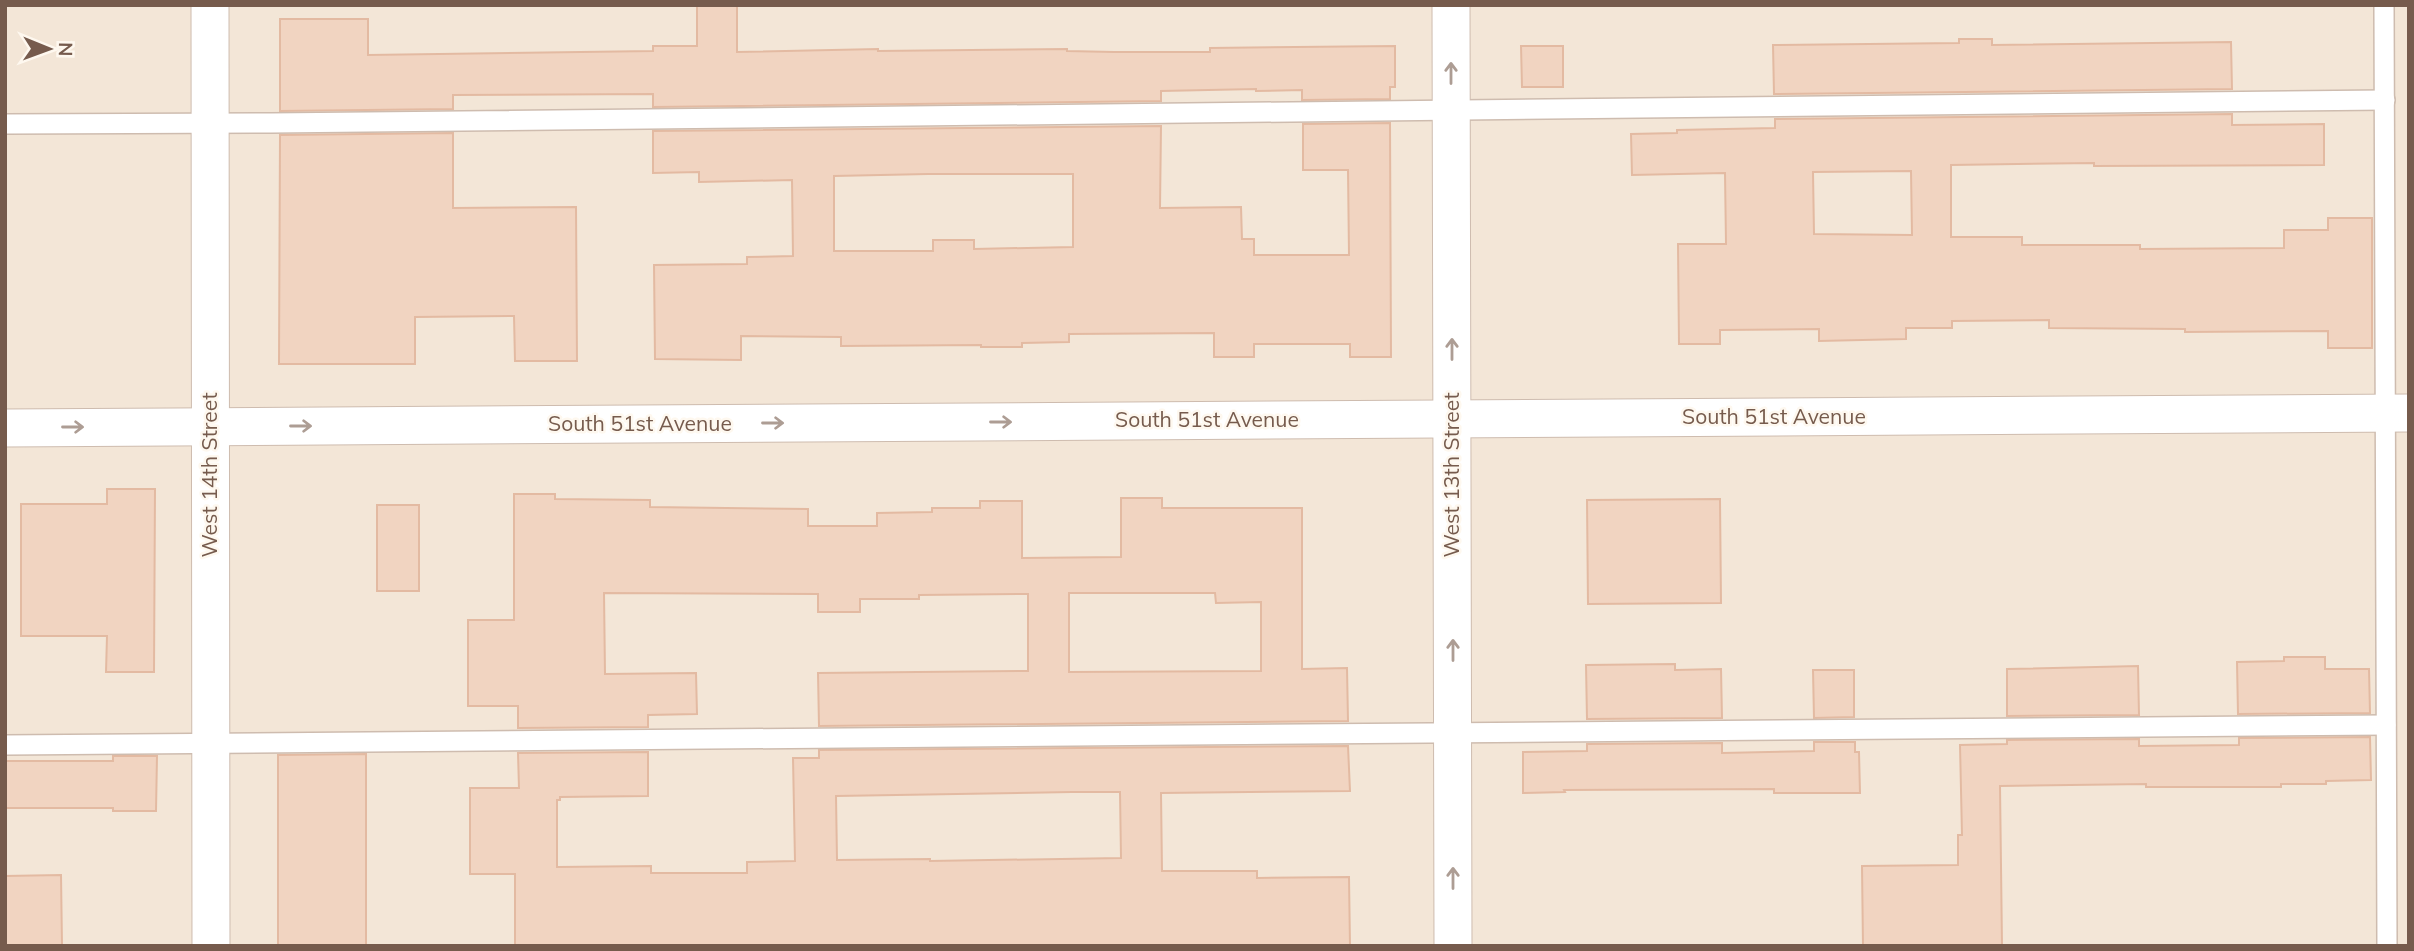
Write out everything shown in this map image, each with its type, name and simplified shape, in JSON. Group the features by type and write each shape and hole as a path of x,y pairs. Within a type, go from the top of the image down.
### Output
{"street":[{"name":"West 14th Street","path":"209,5 211,946"},
{"name":"West 13th Street","path":"1451,5 1453,946"},
{"name":"South 51st Avenue","path":"5,428 2397,413"}],"lane":[{"path":"2384,5 2397,413 2386,725 2387,946"},
{"path":"5,124 2385,100"},
{"path":"5,745 2386,725"}],"shaded area":[{"path":"5,5 2409,5 2409,946 5,946"}],"building":[{"path":"697,5 737,5 737,52 1067,49 1210,52 1210,48 1395,46 1395,87 1390,87 1390,99 1302,100 1302,90 1256,89 1161,91 1161,101 653,107 653,94 453,95 453,109 280,111 280,19 368,19 368,55 653,51 653,46 697,46"},
{"path":"1959,39 1992,39 1992,45 2231,42 2232,89 1774,94 1773,45 1959,43"},
{"path":"1521,46 1563,46 1563,87 1522,87"},
{"path":"2232,114 2232,125 2324,124 2324,165 1951,165 1951,237 2022,237 2022,245 2140,245 2140,249 2284,248 2284,230 2328,230 2328,218 2372,218 2372,348 2328,348 2328,331 2185,332 2185,329 2049,328 2049,320 1952,321 1952,328 1906,328 1906,339 1819,341 1819,329 1720,330 1720,344 1679,344 1678,244 1726,244 1725,173 1632,175 1631,134 1775,128 1775,119","holes":["1911,171 1912,235 1814,234 1813,172"]},
{"path":"1390,123 1391,357 1350,357 1350,344 1254,344 1254,357 1214,357 1214,333 1069,334 1069,342 1022,343 1022,347 841,346 841,337 741,336 741,360 655,359 654,265 747,264 747,257 793,256 792,180 699,182 699,172 653,173 653,131 1161,126 1160,208 1241,207 1242,239 1254,239 1254,255 1349,255 1348,170 1303,170 1303,124","holes":["1073,174 1073,247 974,249 974,240 933,240 933,251 834,251 834,176"]},
{"path":"453,133 453,208 576,207 577,361 515,361 514,316 415,317 415,364 279,364 280,135"},
{"path":"107,489 155,489 154,672 106,672 107,636 21,636 21,504 107,504"},
{"path":"514,494 555,494 555,499 650,500 650,507 808,509 808,526 877,526 877,513 932,512 932,508 980,508 980,501 1022,501 1022,558 1121,557 1121,498 1162,498 1162,508 1302,508 1302,669 1347,668 1348,721 819,726 818,673 1028,671 1028,594 919,595 919,599 860,599 860,612 818,612 818,594 604,593 605,674 696,673 697,714 648,715 648,727 518,728 518,706 468,706 468,620 514,620","holes":["1069,593 1215,593 1216,603 1261,602 1261,671 1069,672"]},
{"path":"1720,499 1721,603 1588,604 1587,500"},
{"path":"377,505 419,505 419,591 377,591"},
{"path":"2284,657 2325,657 2325,669 2369,669 2370,713 2238,714 2237,662 2284,661"},
{"path":"1675,664 1675,670 1721,669 1722,718 1587,719 1586,665"},
{"path":"2138,666 2139,715 2007,716 2007,669"},
{"path":"1813,670 1854,670 1854,717 1814,718"},
{"path":"2370,737 2371,780 2281,784 2281,787 2146,787 2146,784 2000,786 2002,946 1863,946 1862,866 1958,865 1958,835 1962,835 1960,745 2007,744 2007,740 2139,739 2139,746 2239,745 2239,738"},
{"path":"1814,742 1855,742 1855,752 1859,752 1860,793 1774,793 1774,789 1564,790 1565,792 1523,793 1523,752 1587,751 1587,744 1722,743 1722,753 1814,751"},
{"path":"1348,746 1350,791 1161,793 1162,871 1257,871 1257,878 1349,877 1350,946 515,946 515,874 470,874 470,788 519,788 518,753 648,752 648,796 560,797 560,800 557,800 557,867 651,866 651,873 747,873 747,862 795,861 793,758 819,758 819,750","holes":["1120,792 1121,858 837,860 836,796"]},
{"path":"366,754 366,946 278,946 278,755"},
{"path":"113,756 157,756 156,811 113,811 113,808 5,808 5,761 113,761"},
{"path":"61,875 62,946 5,946 5,876"}]}
